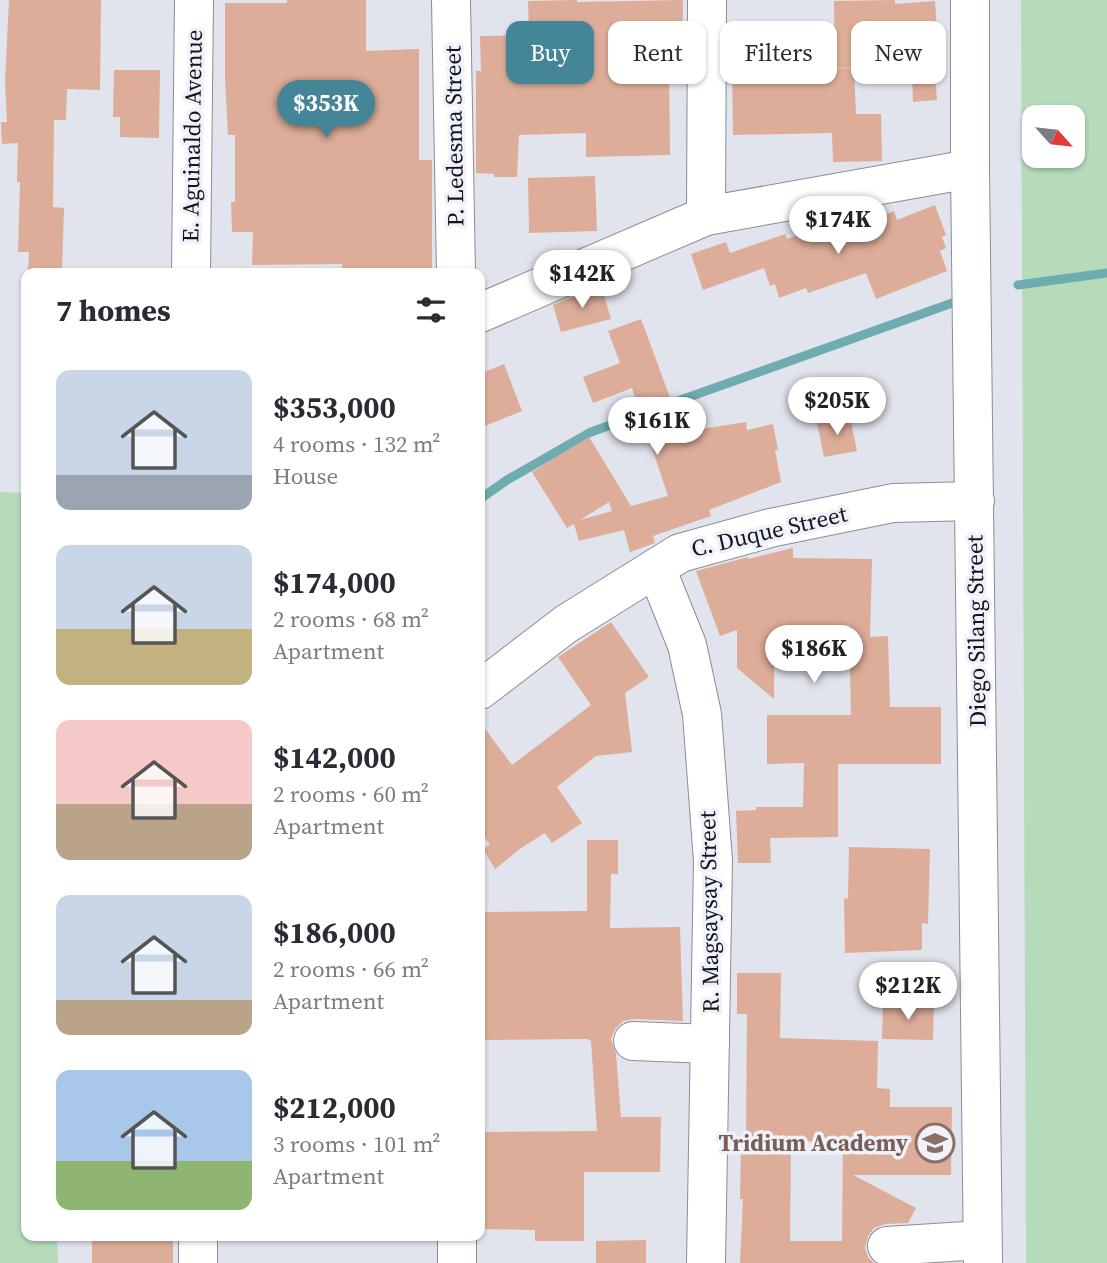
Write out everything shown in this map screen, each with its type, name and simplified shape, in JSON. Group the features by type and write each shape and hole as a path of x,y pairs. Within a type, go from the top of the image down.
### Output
{"street":[{"name":"E. Aguinaldo Avenue","path":"191,268 194,0"},
{"name":"P. Ledesma Street","path":"451,0 456,268"},
{"path":"706,216 707,0"},
{"name":"Diego Silang Street","path":"971,0 970,169 982,1252"},
{"path":"485,311 706,216 970,169"},
{"name":"C. Duque Street","path":"485,686 566,624 680,553 770,528 893,503 975,501"},
{"name":"R. Magsaysay Street","path":"656,568 687,645 702,714 713,861 706,1263"},
{"path":"633,1041 710,1044"},
{"path":"198,1241 198,1263"},
{"path":"457,1241 457,1263"},
{"path":"887,1246 982,1252"}],"green space":[{"path":"1021,0 1107,0 1107,1263 1026,1263"},
{"path":"0,492 21,493 21,1241 57,1241 58,1263 0,1263"}],"building":[{"path":"9,0 101,0 100,90 67,89 66,120 54,120 53,207 64,208 62,268 28,268 29,252 18,252 18,143 2,144 1,122 7,122 5,81"},
{"path":"287,0 366,0 366,51 419,49 419,160 432,160 432,268 342,268 342,264 252,265 253,232 232,232 235,135 228,135 225,3 287,3"},
{"path":"683,0 683,21 608,21 608,84 669,84 670,155 586,157 586,133 519,135 517,177 494,177 494,174 476,173 476,71 481,71 480,36 506,35 506,84 594,84 594,21 529,21 528,1"},
{"path":"895,0 895,4 935,1 936,21 851,21 851,67 837,68 837,21 834,21 834,1"},
{"path":"837,68 851,68 856,114 881,114 882,161 833,162 832,133 733,135 732,84 837,84"},
{"path":"114,70 160,70 159,138 120,137 120,117 113,117"},
{"path":"912,84 936,84 937,100 913,102"},
{"path":"595,176 597,231 529,233 528,178"},
{"path":"935,205 946,235 942,237 946,248 940,251 947,271 876,299 866,273 808,293 806,288 779,298 775,284 770,286 764,268 703,290 691,254 726,242 730,253 785,234 787,239 814,230 815,234 866,214 869,221 894,211 897,220"},
{"path":"601,285 611,319 561,332 553,305"},
{"path":"641,319 675,411 694,405 702,429 746,422 747,430 773,424 781,482 709,510 711,516 653,536 655,543 630,552 624,530 579,541 574,524 567,528 532,472 589,437 631,506 668,496 632,388 593,403 583,377 620,363 608,331","holes":["609,502 612,511 580,520"]},
{"path":"504,364 522,411 485,426 485,372"},
{"path":"850,417 857,451 824,457 817,423"},
{"path":"793,548 793,558 872,559 870,637 888,636 890,707 941,707 941,764 838,764 838,837 770,838 771,863 738,863 736,811 756,810 756,807 803,807 804,763 767,764 767,715 851,715 849,625 792,625 791,666 774,666 774,699 737,668 737,630 720,636 696,571"},
{"path":"611,622 649,677 625,693 632,752 596,756 557,787 582,823 552,843 545,833 495,869 485,852 485,848 490,845 485,838 485,729 512,765 591,705 558,657"},
{"path":"587,840 618,840 618,874 611,874 610,928 680,927 683,1021 623,1021 615,1029 611,1039 616,1054 621,1117 661,1117 660,1172 584,1172 584,1241 535,1241 535,1230 485,1229 485,1132 597,1131 591,1041 485,1040 485,912 587,911"},
{"path":"849,847 930,849 928,924 922,923 922,950 845,953 844,899 848,898"},
{"path":"737,973 781,973 780,1038 878,1041 877,1088 890,1089 890,1107 952,1107 951,1175 853,1175 916,1208 908,1223 885,1224 874,1228 868,1236 865,1248 874,1263 740,1263 743,1199 740,1199 741,1140 746,1140 747,1014 737,1014","holes":["791,1141 843,1142 842,1241 790,1241"]},
{"path":"883,1003 934,1004 933,1040 882,1039"},
{"path":"646,1240 646,1263 596,1263 596,1241"},
{"path":"92,1241 173,1241 173,1263 92,1263"}],"waterway":[{"path":"1018,285 1107,273"},
{"path":"485,495 591,432 955,302"}],"place":[{"name":"Tridium Academy","path":"935,1143"}]}
